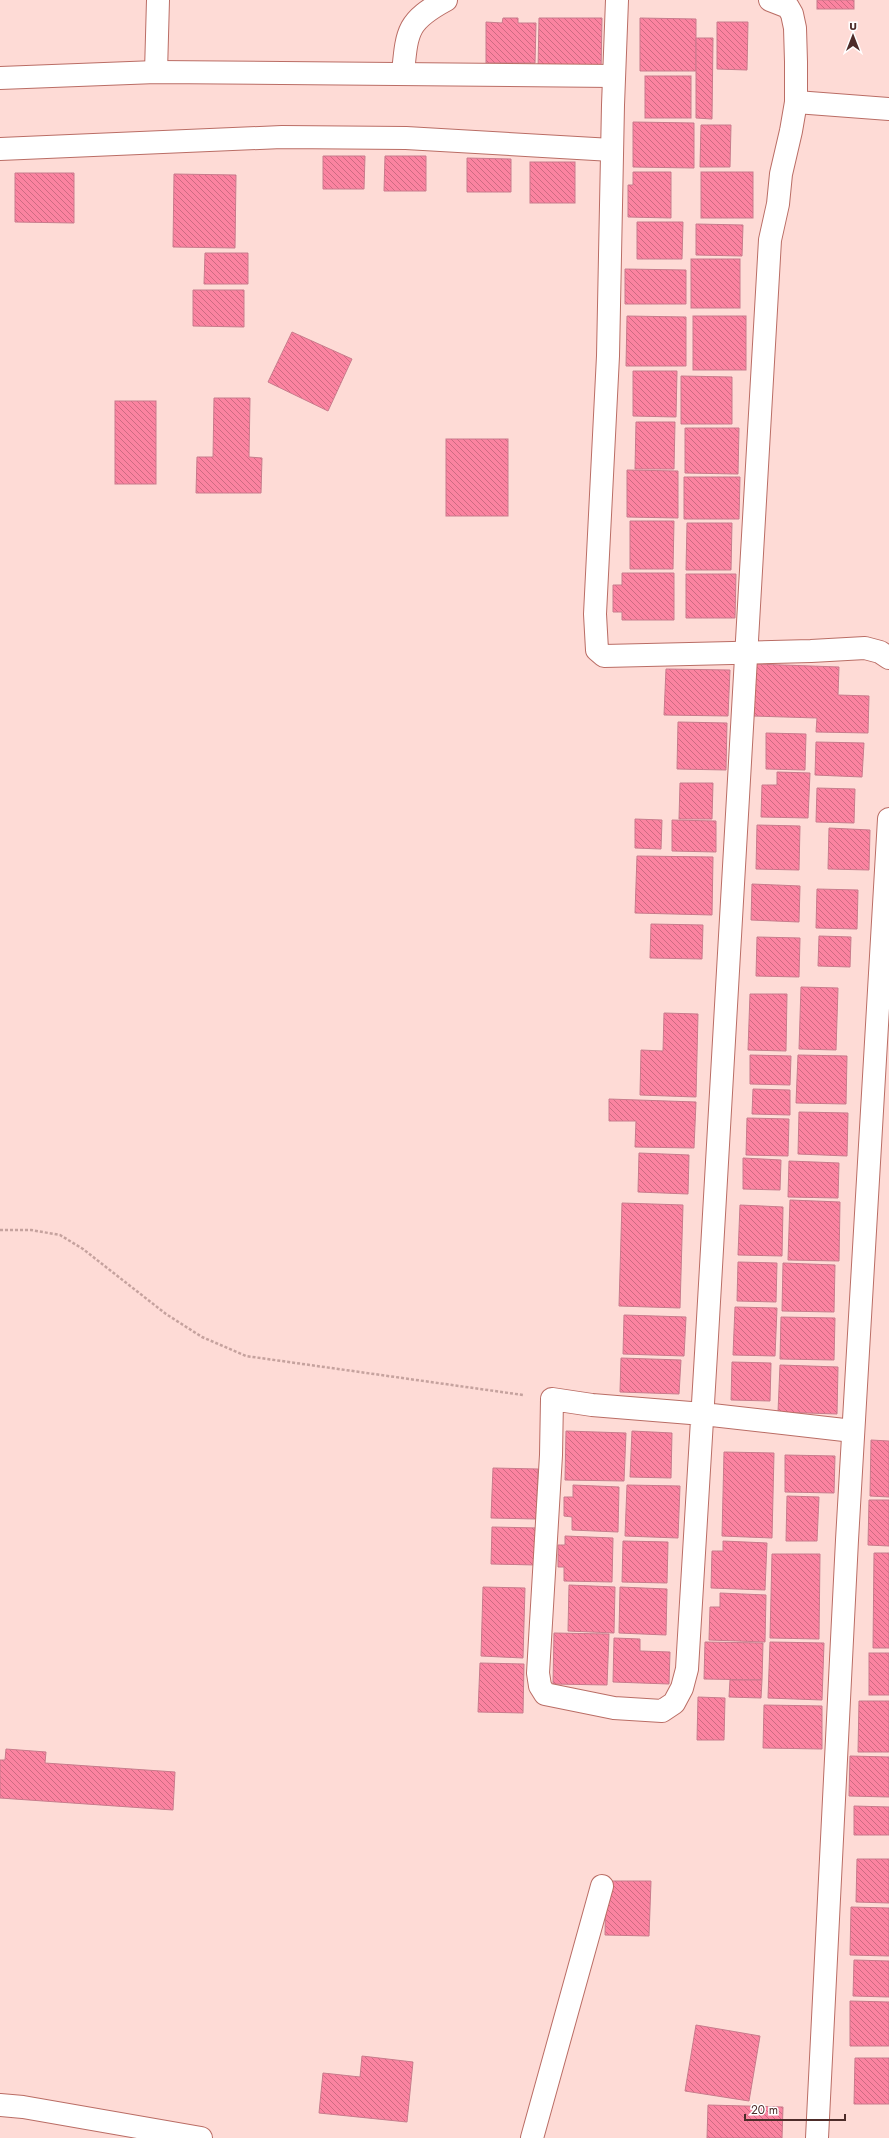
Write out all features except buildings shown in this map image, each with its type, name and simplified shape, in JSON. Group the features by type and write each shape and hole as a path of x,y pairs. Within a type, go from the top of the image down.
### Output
{"street":[{"path":"156,72 158,0"},
{"path":"403,73 409,31 415,20 429,9 446,0"},
{"path":"617,0 612,150 608,356 595,614 597,650 604,656 865,648 880,652 889,658"},
{"path":"770,0 788,7 792,14 795,28 796,102 791,132 781,174 778,204 770,240 744,652 703,1414 687,1669 682,1688 674,1703 662,1711 640,1711 614,1708 545,1694 540,1686 538,1673 552,1455 552,1399 592,1406 703,1414 853,1431"},
{"path":"0,78 156,72 614,76"},
{"path":"796,102 889,109"},
{"path":"0,149 282,137 406,138 612,150"},
{"path":"817,2138 853,1431 889,819"},
{"path":"532,2138 602,1886"},
{"path":"0,2104 201,2138"}],"path":[{"path":"0,1230 31,1230 60,1235 83,1248 166,1314 202,1337 246,1356 552,1399"}]}
